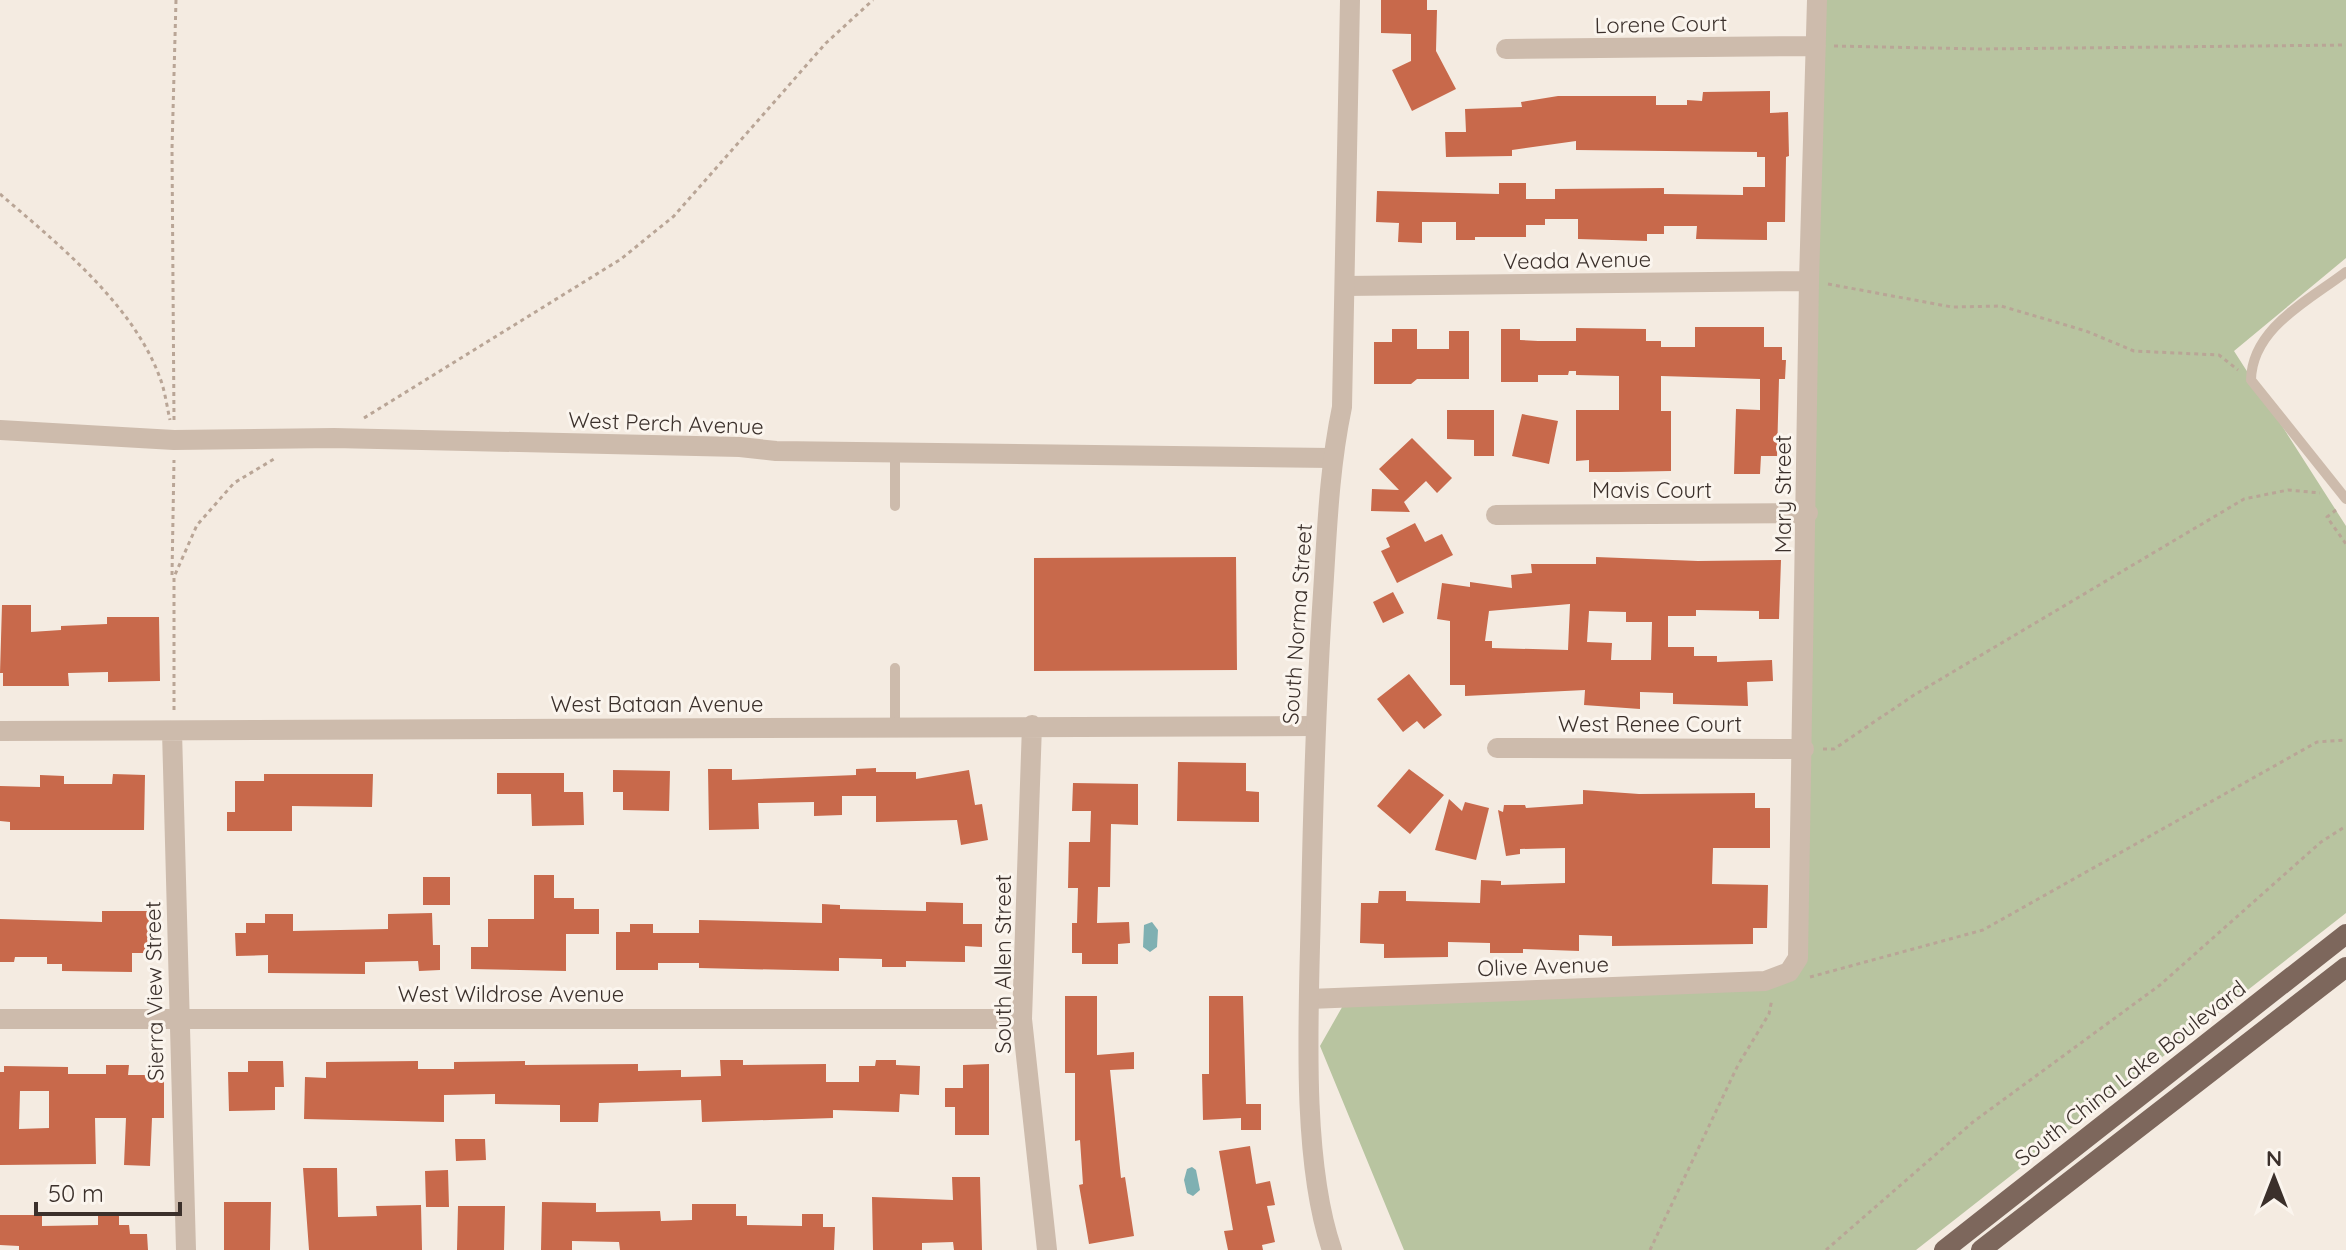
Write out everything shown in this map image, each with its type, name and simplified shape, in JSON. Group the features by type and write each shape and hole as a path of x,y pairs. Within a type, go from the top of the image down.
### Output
{"main road":[{"name":"South China Lake Boulevard","path":"1944,1250 2346,934"},
{"path":"1981,1250 2346,967"}],"street":[{"name":"South Norma Street","path":"1332,1250 1319,1190 1313,1129 1309,999 1314,726 1331,458 1342,407 1350,0"},
{"name":"Mary Street","path":"1777,977 1789,972 1798,958 1801,942 1809,281 1817,0"},
{"name":"Lorene Court","path":"1506,49 1816,46"},
{"name":"Veada Avenue","path":"1345,286 1809,281"},
{"name":"West Perch Avenue","path":"0,430 174,440 334,438 740,447 776,451 894,450 1331,458"},
{"name":"Mavis Court","path":"1496,515 1808,513"},
{"name":"South Allen Street","path":"1032,725 1022,1019 1047,1250"},
{"name":"West Bataan Avenue","path":"0,731 1314,726"},
{"name":"Sierra View Street","path":"172,731 186,1250"},
{"name":"West Renee Court","path":"1497,748 1804,749"},
{"name":"Olive Avenue","path":"1309,999 1765,981 1777,977"},
{"name":"West Wildrose Avenue","path":"0,1019 1022,1019"}],"lane":[{"path":"2344,497 2251,380 2252,359 2264,335 2346,272"},
{"path":"894,450 895,506"},
{"path":"895,668 895,726"}],"path":[{"path":"172,575 172,149 176,0"},
{"path":"359,421 621,259 674,216 826,43 873,0"},
{"path":"1816,46 1981,49 2346,45"},
{"path":"0,194 102,290 136,331 161,379 174,440"},
{"path":"1809,281 1952,307 2001,306 2086,331 2134,351 2219,355 2251,380"},
{"path":"172,731 174,577 197,525 225,493 234,483 285,453"},
{"path":"1804,749 1834,749 1914,695 2244,499 2288,490 2344,497"},
{"path":"2327,517 2346,544"},
{"path":"1650,1250 1738,1065 1769,1014 1777,977 1820,977 1905,949 1983,930 2317,742 2346,740"},
{"path":"1826,1250 1973,1122 2061,1054 2160,985 2321,842 2346,826"}],"green space":[{"path":"1824,0 2346,0 2346,258 2234,351 2346,526 2346,913 1916,1250 1404,1250 1320,1046 1345,1002 1781,976 1804,962"}],"water":[{"path":"1152,922 1158,930 1157,947 1150,952 1143,947 1144,925"},
{"path":"1192,1167 1196,1170 1200,1190 1193,1196 1187,1193 1184,1180 1187,1169"}],"building":[{"path":"1381,0 1427,0 1427,10 1437,10 1436,51 1456,89 1412,111 1392,70 1411,61 1411,34 1381,33"},
{"path":"1770,91 1770,113 1788,112 1789,156 1786,157 1785,222 1767,222 1767,240 1696,239 1697,226 1664,226 1664,234 1647,234 1647,241 1578,239 1578,219 1545,219 1545,225 1526,225 1526,237 1475,237 1475,240 1456,240 1456,222 1422,222 1422,243 1398,242 1399,223 1376,222 1377,191 1499,194 1499,183 1526,183 1526,199 1555,199 1555,189 1664,188 1664,194 1743,195 1743,187 1765,187 1765,157 1757,157 1757,152 1576,150 1576,141 1512,150 1512,156 1446,157 1445,132 1466,132 1465,109 1522,107 1521,102 1558,96 1656,96 1656,105 1687,105 1687,100 1702,101 1703,92"},
{"path":"1695,327 1764,327 1764,347 1782,347 1782,360 1786,360 1785,379 1779,379 1777,456 1761,456 1760,474 1734,474 1736,409 1760,410 1760,379 1661,376 1661,411 1671,411 1671,471 1618,472 1589,472 1589,460 1576,461 1576,410 1619,410 1619,376 1576,375 1576,371 1569,371 1568,375 1538,375 1538,382 1501,382 1501,329 1520,329 1520,340 1576,341 1576,328 1646,329 1646,341 1661,341 1661,347 1695,347"},
{"path":"1392,329 1417,329 1417,349 1449,349 1449,331 1469,331 1469,379 1417,379 1411,384 1374,384 1374,342 1392,342"},
{"path":"1447,410 1494,410 1494,456 1474,456 1474,440 1447,439"},
{"path":"1522,414 1558,421 1549,464 1512,456"},
{"path":"1412,438 1452,478 1437,493 1426,481 1404,502 1410,512 1371,511 1372,489 1399,490 1379,469"},
{"path":"1415,523 1425,542 1442,534 1453,555 1397,583 1381,551 1390,547 1386,538"},
{"path":"1236,557 1237,670 1034,671 1034,558"},
{"path":"1596,557 1781,560 1779,619 1759,619 1759,611 1696,610 1696,616 1668,616 1668,647 1694,647 1694,656 1717,656 1717,662 1772,660 1773,681 1747,682 1748,706 1673,704 1673,693 1640,692 1640,709 1584,705 1585,690 1465,696 1465,685 1450,685 1450,621 1437,619 1442,583 1470,587 1470,582 1512,588 1511,575 1532,573 1531,564 1596,564","holes":["1570,604 1568,650 1492,648 1492,641 1485,641 1489,611","1589,611 1626,612 1626,622 1652,622 1651,660 1611,660 1612,643 1587,642"]},
{"path":"1393,592 1404,613 1383,623 1373,602"},
{"path":"2,605 31,605 31,632 61,630 61,626 107,624 107,617 159,617 160,681 108,682 108,672 68,673 69,686 3,686 3,673 0,673"},
{"path":"1409,674 1442,715 1424,729 1417,721 1403,732 1377,699"},
{"path":"1178,762 1246,763 1246,791 1259,792 1259,822 1177,821"},
{"path":"876,768 876,772 916,772 916,779 969,770 975,805 982,804 988,840 961,845 957,820 876,822 876,796 842,796 842,815 814,816 814,802 758,803 759,829 709,830 708,769 732,769 732,780 856,775 856,769"},
{"path":"1409,769 1444,795 1410,834 1377,806"},
{"path":"613,770 670,771 669,811 623,810 623,792 613,792"},
{"path":"497,773 564,773 564,792 583,792 584,825 532,826 531,794 497,794"},
{"path":"113,774 145,775 144,830 10,830 10,822 0,821 0,786 40,787 40,775 64,776 64,784 112,784"},
{"path":"264,774 373,774 372,807 292,806 292,831 227,831 227,812 235,812 235,781 264,781"},
{"path":"1073,783 1138,784 1138,825 1111,824 1110,887 1098,887 1097,923 1129,922 1130,943 1118,944 1118,964 1082,964 1082,953 1072,953 1072,923 1077,923 1078,888 1068,888 1069,842 1090,842 1091,811 1072,811"},
{"path":"1583,790 1639,794 1755,793 1755,808 1770,808 1770,848 1713,848 1712,884 1768,885 1767,928 1753,928 1753,944 1612,946 1612,936 1579,935 1579,951 1523,949 1523,953 1490,953 1490,943 1448,942 1448,957 1384,958 1384,944 1360,943 1361,903 1378,903 1379,891 1406,891 1406,901 1480,903 1481,880 1501,881 1501,885 1565,883 1565,848 1520,849 1520,854 1506,856 1498,810 1503,812 1504,805 1525,805 1526,808 1583,804"},
{"path":"1449,799 1462,811 1465,802 1489,808 1476,860 1435,850"},
{"path":"534,875 554,875 554,898 574,898 574,909 599,909 599,934 566,934 566,971 471,969 471,947 488,947 488,919 534,919"},
{"path":"423,877 450,877 450,905 423,905"},
{"path":"926,902 963,903 963,924 982,924 982,947 965,946 965,962 906,961 906,967 882,967 882,959 839,958 839,971 699,968 699,963 658,963 658,970 616,970 616,932 630,932 630,924 653,924 653,933 699,933 699,920 822,923 822,904 840,905 840,909 926,911"},
{"path":"102,911 155,911 156,953 132,953 132,972 62,971 62,964 47,964 47,957 15,957 14,962 0,962 0,919 102,922"},
{"path":"432,913 433,945 440,945 440,970 419,971 418,961 365,962 365,974 268,973 268,955 236,956 235,933 246,933 246,923 265,923 265,914 293,914 293,931 388,929 388,914"},
{"path":"1065,996 1097,996 1097,1055 1134,1052 1134,1069 1110,1070 1121,1178 1125,1177 1134,1236 1089,1244 1079,1185 1083,1184 1080,1140 1075,1141 1075,1073 1065,1073"},
{"path":"1209,996 1243,996 1246,1104 1261,1104 1261,1130 1241,1130 1241,1118 1203,1120 1202,1074 1209,1074"},
{"path":"720,1060 743,1060 743,1065 826,1064 826,1082 859,1082 859,1066 875,1066 876,1060 896,1060 896,1065 920,1066 919,1095 900,1094 899,1112 833,1110 833,1118 702,1122 701,1100 599,1103 598,1122 560,1122 560,1105 495,1104 495,1094 444,1095 444,1122 304,1119 305,1077 326,1078 326,1062 418,1061 418,1069 454,1069 454,1062 638,1064 638,1071 681,1070 681,1077 721,1076"},
{"path":"248,1061 283,1061 284,1087 275,1087 275,1110 229,1111 228,1072 248,1072"},
{"path":"989,1064 989,1135 955,1135 955,1107 945,1107 945,1088 963,1088 963,1065"},
{"path":"106,1065 129,1065 128,1075 164,1075 164,1118 152,1118 150,1166 124,1165 126,1118 95,1118 96,1164 0,1165 0,1072 4,1072 4,1066 68,1067 68,1074 106,1074","holes":["20,1091 49,1091 49,1128 19,1129"]},
{"path":"455,1139 485,1139 486,1160 456,1161"},
{"path":"1250,1146 1256,1184 1270,1181 1275,1205 1267,1206 1275,1242 1262,1245 1263,1250 1228,1250 1224,1231 1233,1230 1219,1151"},
{"path":"303,1168 337,1168 338,1217 377,1216 376,1206 421,1205 422,1250 309,1250"},
{"path":"448,1170 449,1207 426,1207 425,1171"},
{"path":"952,1177 980,1177 982,1250 954,1250 953,1242 922,1243 922,1250 873,1250 872,1197 953,1200"},
{"path":"224,1202 271,1202 270,1250 224,1250"},
{"path":"542,1202 596,1203 596,1212 660,1211 661,1221 692,1220 692,1204 736,1204 736,1216 747,1216 747,1225 802,1226 802,1214 823,1214 823,1227 835,1227 834,1250 620,1250 619,1242 572,1241 572,1250 541,1250"},
{"path":"458,1206 505,1206 504,1250 457,1250"},
{"path":"0,1215 42,1215 42,1226 98,1225 98,1215 119,1215 119,1225 129,1225 130,1234 147,1234 148,1250 19,1250 19,1246 0,1245"}]}
